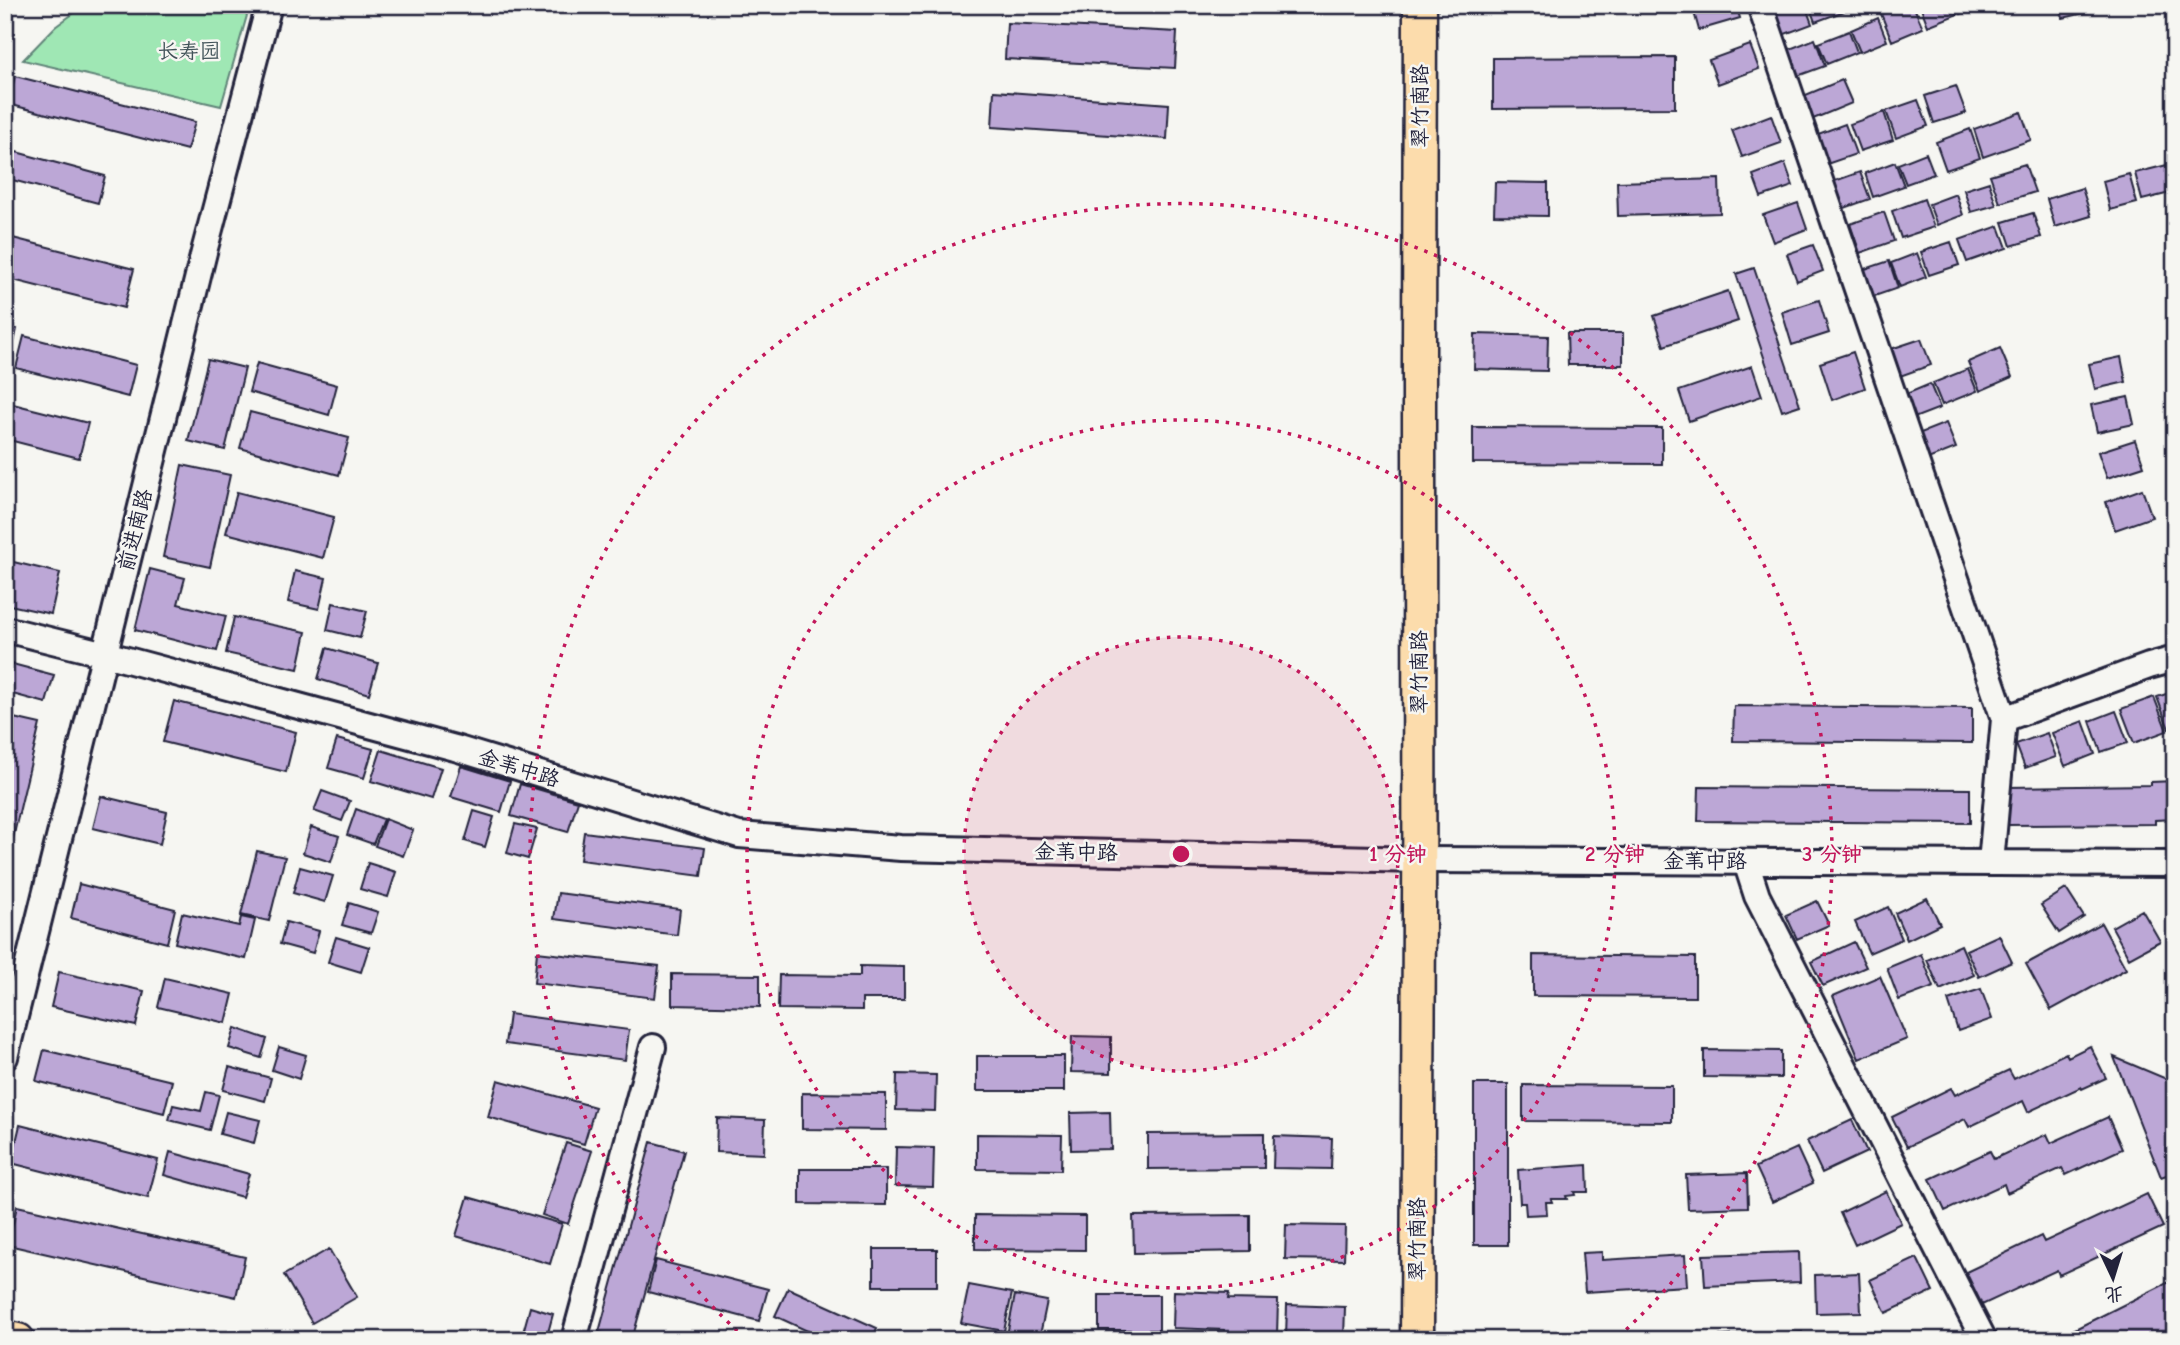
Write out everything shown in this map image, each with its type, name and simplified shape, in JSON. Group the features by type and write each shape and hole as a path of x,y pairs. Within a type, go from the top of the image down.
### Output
{"main road":[{"name":"翠竹南路","path":"1420,5 1418,367 1435,1340"},
{"name":"翠竹南路","path":"1417,1340 1428,860 1438,5"},
{"path":"5,1337 18,1340"}],"street":[{"name":"前进南路","path":"5,1056 205,248 269,5"},
{"path":"1760,5 2004,719 1991,863"},
{"name":"金苇中路","path":"5,629 455,748 739,835 901,848 1428,860 2175,864"},
{"path":"2004,719 2175,659"},
{"path":"1746,862 1757,896 1984,1340"},
{"path":"574,1340 653,1047"}],"green space":[{"name":"长寿园","path":"85,5 250,5 221,106 23,60 55,27"}],"building":[{"path":"1596,5 1596,7 1489,7"},
{"path":"1692,5 1736,5 1740,18 1699,30"},
{"path":"1780,5 1805,5 1812,24 1777,37 1767,10"},
{"path":"1809,5 1858,5 1858,6 1815,22"},
{"path":"1902,5 1913,5 1923,28 1892,41 1881,14"},
{"path":"1920,5 1955,5 1958,14 1928,26"},
{"path":"1958,5 1983,5 1961,14"},
{"path":"2060,5 2106,5 2106,8 2063,18"},
{"path":"1878,18 1887,41 1860,52 1851,30"},
{"path":"1007,23 1177,32 1175,68 1005,59"},
{"path":"1849,31 1857,52 1827,64 1818,43"},
{"path":"1815,39 1825,66 1792,78 1782,52"},
{"path":"1750,45 1759,69 1718,84 1709,60"},
{"path":"1675,57 1675,108 1493,109 1493,58"},
{"path":"15,76 195,122 187,150 8,104"},
{"path":"1842,80 1852,103 1806,122 1796,99"},
{"path":"1956,86 1966,113 1934,123 1925,96"},
{"path":"994,91 1169,104 1167,139 992,127"},
{"path":"1918,100 1928,126 1896,138 1886,111"},
{"path":"1884,112 1893,140 1860,151 1850,124"},
{"path":"2021,112 2031,140 1983,157 1974,129"},
{"path":"1771,115 1781,143 1742,157 1732,130"},
{"path":"1845,124 1856,154 1821,166 1810,137"},
{"path":"1970,129 1980,158 1946,170 1936,142"},
{"path":"5,149 105,176 98,203 5,178"},
{"path":"1926,153 1934,174 1906,184 1898,164"},
{"path":"1895,162 1904,186 1873,197 1865,173"},
{"path":"1785,163 1793,186 1761,197 1753,175"},
{"path":"2025,164 2035,192 2000,203 1990,175"},
{"path":"2167,165 2174,192 2142,200 2135,173"},
{"path":"1860,172 1870,199 1839,210 1829,183"},
{"path":"2129,174 2137,203 2110,210 2103,181"},
{"path":"1719,179 1720,213 1618,216 1617,182"},
{"path":"1495,182 1548,183 1548,216 1494,215"},
{"path":"1989,182 1996,205 1971,212 1964,190"},
{"path":"2082,188 2091,216 2055,227 2047,199"},
{"path":"1956,194 1963,215 1937,225 1929,204"},
{"path":"1924,199 1934,227 1901,238 1892,211"},
{"path":"1798,203 1807,229 1773,242 1763,215"},
{"path":"1884,212 1894,241 1860,253 1850,224"},
{"path":"2033,213 2041,237 2011,246 2003,222"},
{"path":"1999,226 2007,248 1967,262 1959,240"},
{"path":"5,236 134,269 124,308 5,278"},
{"path":"1951,242 1959,265 1929,275 1921,252"},
{"path":"1813,245 1823,271 1797,281 1787,254"},
{"path":"1917,253 1926,277 1900,287 1891,263"},
{"path":"1889,261 1898,288 1866,299 1856,272"},
{"path":"1754,268 1800,405 1782,411 1736,274"},
{"path":"1728,291 1738,321 1664,346 1654,316"},
{"path":"1819,300 1829,333 1792,345 1782,312"},
{"path":"5,326 17,329 9,365 5,364"},
{"path":"1567,333 1623,333 1623,365 1568,365"},
{"path":"1475,334 1548,336 1547,371 1474,369"},
{"path":"24,336 136,365 128,397 16,368"},
{"path":"1921,339 1931,365 1900,376 1891,349"},
{"path":"2000,348 2012,377 1980,391 1968,362"},
{"path":"1853,352 1865,388 1832,400 1820,363"},
{"path":"2121,357 2126,382 2095,389 2089,364"},
{"path":"208,359 245,368 225,450 188,441"},
{"path":"257,363 337,385 329,415 249,392"},
{"path":"1752,366 1762,396 1689,421 1679,391"},
{"path":"1968,369 1977,391 1942,405 1933,383"},
{"path":"1930,384 1940,408 1909,420 1899,397"},
{"path":"2128,397 2134,424 2097,432 2091,405"},
{"path":"9,403 88,423 79,458 5,439 5,418"},
{"path":"250,412 349,438 339,475 240,448"},
{"path":"1946,423 1956,448 1923,461 1913,436"},
{"path":"1473,427 1662,428 1662,464 1473,463"},
{"path":"2135,440 2144,466 2107,478 2098,452"},
{"path":"182,465 230,475 210,567 163,557"},
{"path":"2142,489 2152,517 2115,530 2106,502"},
{"path":"237,492 334,517 323,558 226,533"},
{"path":"5,560 60,573 51,614 5,604"},
{"path":"150,569 185,578 178,604 226,616 217,651 135,630"},
{"path":"295,571 326,578 319,609 288,602"},
{"path":"333,603 367,611 360,638 327,630"},
{"path":"234,617 306,632 298,669 226,653"},
{"path":"327,648 378,663 369,694 318,679"},
{"path":"5,662 54,675 46,703 5,692"},
{"path":"2175,691 2175,727 2169,729 2157,697"},
{"path":"2154,697 2167,731 2134,743 2121,709"},
{"path":"174,701 296,732 286,772 163,742"},
{"path":"1734,706 1972,708 1972,743 1733,741"},
{"path":"2116,711 2128,743 2101,752 2090,721"},
{"path":"5,716 40,724 13,838 5,836"},
{"path":"2083,721 2095,754 2065,766 2052,733"},
{"path":"2047,733 2056,757 2025,768 2016,744"},
{"path":"337,739 373,749 364,778 328,768"},
{"path":"381,750 441,768 431,799 371,781"},
{"path":"461,766 510,781 501,812 451,797"},
{"path":"2175,781 2175,819 2155,820 2155,824 2008,825 2008,787 2151,785 2151,782"},
{"path":"520,784 578,801 568,832 511,816"},
{"path":"1699,787 1970,789 1970,823 1698,821"},
{"path":"322,791 350,801 342,821 314,811"},
{"path":"101,796 167,812 160,844 93,828"},
{"path":"356,809 383,819 373,844 347,835"},
{"path":"474,811 494,817 485,847 465,841"},
{"path":"385,819 413,830 403,856 375,846"},
{"path":"515,824 537,829 528,859 507,853"},
{"path":"311,827 339,836 331,862 303,853"},
{"path":"584,832 705,848 701,876 580,860"},
{"path":"257,851 285,857 269,921 241,915"},
{"path":"368,863 396,872 388,897 360,889"},
{"path":"300,867 333,876 325,902 293,893"},
{"path":"79,884 175,909 167,943 71,918"},
{"path":"2066,889 2084,917 2059,933 2041,905"},
{"path":"558,893 680,909 677,935 554,919"},
{"path":"1927,898 1940,924 1907,940 1895,913"},
{"path":"1817,901 1829,925 1797,939 1786,915"},
{"path":"349,903 378,912 371,933 342,925"},
{"path":"1888,907 1902,939 1869,953 1855,922"},
{"path":"2142,910 2160,941 2129,958 2112,927"},
{"path":"182,913 239,926 241,917 255,920 246,959 175,943"},
{"path":"286,922 319,931 313,953 280,944"},
{"path":"2101,923 2126,969 2051,1010 2026,964"},
{"path":"1999,935 2012,962 1979,977 1966,950"},
{"path":"336,937 369,947 361,972 328,962"},
{"path":"1854,942 1866,967 1823,986 1811,962"},
{"path":"1961,945 1974,975 1940,990 1927,960"},
{"path":"537,952 659,966 655,998 534,983"},
{"path":"1921,954 1934,987 1899,1000 1887,968"},
{"path":"1533,955 1695,957 1695,997 1533,996"},
{"path":"860,966 904,967 904,999 862,999 862,1010 778,1009 779,975 860,976"},
{"path":"59,972 144,991 136,1026 51,1007"},
{"path":"672,974 760,975 760,1007 672,1005"},
{"path":"1880,976 1907,1039 1859,1059 1833,996"},
{"path":"165,978 233,994 226,1023 158,1007"},
{"path":"1981,989 1992,1019 1958,1031 1948,1000"},
{"path":"509,1014 629,1030 625,1060 505,1044"},
{"path":"235,1028 267,1039 261,1058 229,1048"},
{"path":"1072,1036 1111,1037 1111,1073 1071,1072"},
{"path":"2090,1046 2106,1078 2028,1112 2023,1101 1969,1127 1965,1119 1907,1147 1892,1117 1951,1088 1955,1095 2009,1070 2014,1079 2066,1053 2068,1057"},
{"path":"279,1047 306,1055 299,1079 272,1070"},
{"path":"44,1050 172,1081 164,1113 36,1081"},
{"path":"1704,1050 1781,1051 1781,1078 1704,1077"},
{"path":"977,1056 1064,1056 1064,1091 977,1091"},
{"path":"2114,1057 2171,1081 2175,1080 2175,1172 2161,1177"},
{"path":"229,1067 271,1078 265,1101 223,1090"},
{"path":"897,1074 936,1075 935,1111 896,1110"},
{"path":"498,1080 595,1107 584,1144 488,1117"},
{"path":"1474,1084 1508,1084 1508,1245 1474,1245"},
{"path":"1523,1085 1672,1086 1672,1122 1523,1121"},
{"path":"206,1092 219,1095 210,1130 169,1120 173,1105 201,1111"},
{"path":"802,1093 886,1094 886,1130 802,1129"},
{"path":"226,1112 260,1120 254,1143 220,1134"},
{"path":"1110,1112 1111,1149 1071,1150 1070,1113"},
{"path":"2108,1117 2122,1149 2066,1175 2062,1168 2007,1193 2004,1184 1945,1211 1930,1179 1990,1151 1994,1159 2047,1134 2051,1143"},
{"path":"717,1118 765,1120 764,1154 716,1152"},
{"path":"1852,1120 1867,1152 1822,1173 1807,1141"},
{"path":"20,1125 158,1160 148,1198 11,1163"},
{"path":"1264,1133 1264,1168 1148,1169 1148,1134"},
{"path":"977,1134 1062,1135 1061,1170 977,1169"},
{"path":"1274,1136 1332,1138 1331,1169 1273,1168"},
{"path":"651,1142 684,1151 632,1340 628,1340 599,1332"},
{"path":"566,1143 592,1151 568,1224 542,1215"},
{"path":"896,1147 934,1148 933,1187 895,1186"},
{"path":"1797,1148 1813,1183 1772,1202 1756,1167"},
{"path":"170,1152 249,1174 242,1197 164,1175"},
{"path":"1587,1165 1588,1192 1574,1192 1575,1195 1566,1196 1567,1199 1551,1199 1552,1202 1546,1202 1547,1214 1526,1215 1525,1203 1520,1203 1518,1170"},
{"path":"800,1169 886,1169 886,1205 800,1204"},
{"path":"1747,1173 1748,1207 1688,1209 1686,1175"},
{"path":"1886,1191 1901,1223 1855,1245 1840,1213"},
{"path":"2147,1194 2163,1227 2059,1275 2057,1270 1982,1305 1966,1272 2041,1236 2044,1242"},
{"path":"468,1197 562,1224 550,1264 456,1236"},
{"path":"17,1206 245,1257 236,1297 8,1245"},
{"path":"975,1215 1085,1216 1085,1250 975,1249"},
{"path":"1250,1215 1250,1251 1134,1253 1133,1216"},
{"path":"1286,1225 1345,1226 1344,1260 1285,1259"},
{"path":"329,1249 357,1297 312,1323 284,1275"},
{"path":"874,1249 937,1249 937,1286 874,1286"},
{"path":"1602,1252 1602,1260 1685,1255 1687,1286 1585,1292 1582,1253"},
{"path":"1799,1252 1800,1282 1705,1286 1703,1255"},
{"path":"1917,1258 1933,1291 1886,1313 1870,1280"},
{"path":"656,1260 768,1289 759,1321 648,1292"},
{"path":"1859,1273 1861,1312 1816,1313 1815,1275"},
{"path":"2175,1279 2175,1340 2053,1340"},
{"path":"969,1285 1012,1293 1004,1331 961,1323"},
{"path":"788,1288 877,1328 872,1340 827,1340 775,1316"},
{"path":"1174,1291 1229,1293 1228,1299 1278,1300 1277,1335 1224,1334 1224,1330 1173,1328"},
{"path":"1015,1295 1047,1301 1039,1340 1006,1340"},
{"path":"1099,1295 1159,1295 1159,1330 1099,1330"},
{"path":"1287,1305 1345,1307 1344,1339 1286,1337"},
{"path":"530,1307 553,1314 546,1340 521,1340"},
{"path":"1802,1332 1802,1340 1705,1340 1705,1337"},
{"path":"1690,1333 1691,1340 1589,1340 1589,1339"}]}
